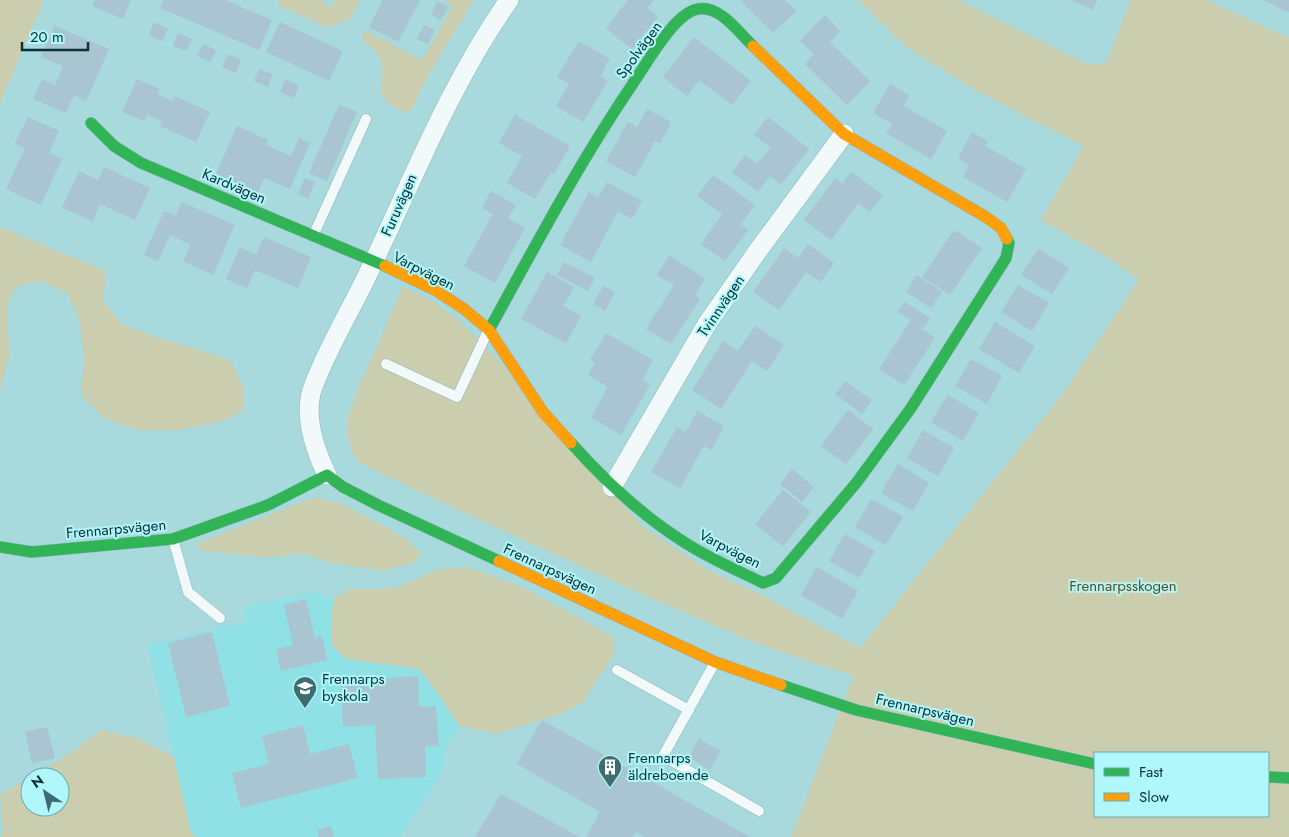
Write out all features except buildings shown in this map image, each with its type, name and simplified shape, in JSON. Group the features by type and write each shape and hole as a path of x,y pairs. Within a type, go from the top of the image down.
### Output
{"street":[{"name":"Furuvägen","path":"327,476 316,453 311,426 310,398 329,349 373,262 451,95 489,29 510,0"},
{"name":"Spolvägen","path":"488,330 615,108 663,39 686,14 700,7 711,9 722,16 844,134 986,217 1001,228 1009,243"},
{"name":"Kardvägen","path":"91,123 114,146 141,163 314,235 373,262"},
{"name":"Tvinnvägen","path":"612,487 707,324 757,252 844,134"},
{"name":"Varpvägen","path":"373,262 435,290 464,309 488,330 543,412 612,487 685,543 762,583 776,578 857,482 911,408 1006,258 1009,243"},
{"name":"Frennarpsvägen","path":"0,547 32,552 139,541 173,540 268,505 327,476 343,487 378,505 715,662 816,698 856,710 1094,764"},
{"path":"1269,778 1289,778"}],"lane":[{"path":"314,235 366,119"},
{"path":"386,364 457,397 488,330"},
{"path":"173,540 188,592 220,618"},
{"path":"715,662 663,756 759,811"},
{"path":"617,670 689,710"}],"shaded area":[{"name":"Frennarps byskola","path":"314,592 334,599 331,622 332,645 346,659 419,669 437,692 459,726 445,750 442,773 400,837 198,837 191,833 148,645 246,621 243,607"}],"green space":[{"path":"0,0 44,0 0,103"},
{"path":"280,0 318,0 332,6 335,0 360,0 351,18 329,28 278,5"},
{"path":"444,0 474,0 429,74 410,113 392,107 380,91 381,62 375,51 362,39 364,30 422,60 452,8"},
{"name":"Frennarpsskogen","path":"858,0 958,0 1087,64 1106,63 1131,0 1207,0 1289,38 1289,837 791,837 854,675 812,663 751,641 650,598 409,487 360,463 352,454 347,432 349,415 357,391 403,287 434,302 460,321 493,355 642,526 708,570 754,591 860,648 1062,395 1139,280 1108,258 1041,220 1084,146 982,94 906,47"},
{"path":"0,227 106,271 103,302 123,325 232,362 243,387 243,411 224,421 181,430 139,430 105,419 81,395 84,359 80,322 68,293 39,281 16,286 7,306 9,357 0,390"},
{"path":"318,498 342,504 402,536 421,555 411,564 382,571 328,562 302,553 267,558 198,550 196,544 307,500"},
{"path":"467,567 520,586 614,637 615,653 582,703 563,713 496,734 459,726 437,692 419,669 346,659 332,645 331,622 334,599 347,590 395,588 440,569"},
{"path":"102,730 139,739 174,757 191,833 198,837 1,837 3,831 0,795 20,783 20,817 70,817 70,767 48,767"}],"traffic: fast":[{"path":"489,330 592,147 652,54 676,23 683,16 698,9 714,11 728,21 753,46"},
{"path":"91,123 114,146 141,163 385,266"},
{"path":"571,443 624,497 668,532 713,559 763,583 776,578 857,482 911,408 1006,258 1009,243 1007,239"},
{"path":"0,547 32,552 173,539 268,505 327,475 343,487 378,505 499,561"},
{"path":"781,685 856,710 1094,764"},
{"path":"1269,777 1289,778"}],"traffic: slow":[{"path":"753,46 844,134 986,217 1001,228 1007,239"},
{"path":"385,266 435,290 464,309 489,330 543,412 571,443"},
{"path":"499,561 715,662 781,685"}],"place":[{"name":"Frennarps byskola","path":"305,709"},
{"name":"Frennarps äldreboende","path":"610,788"}]}
